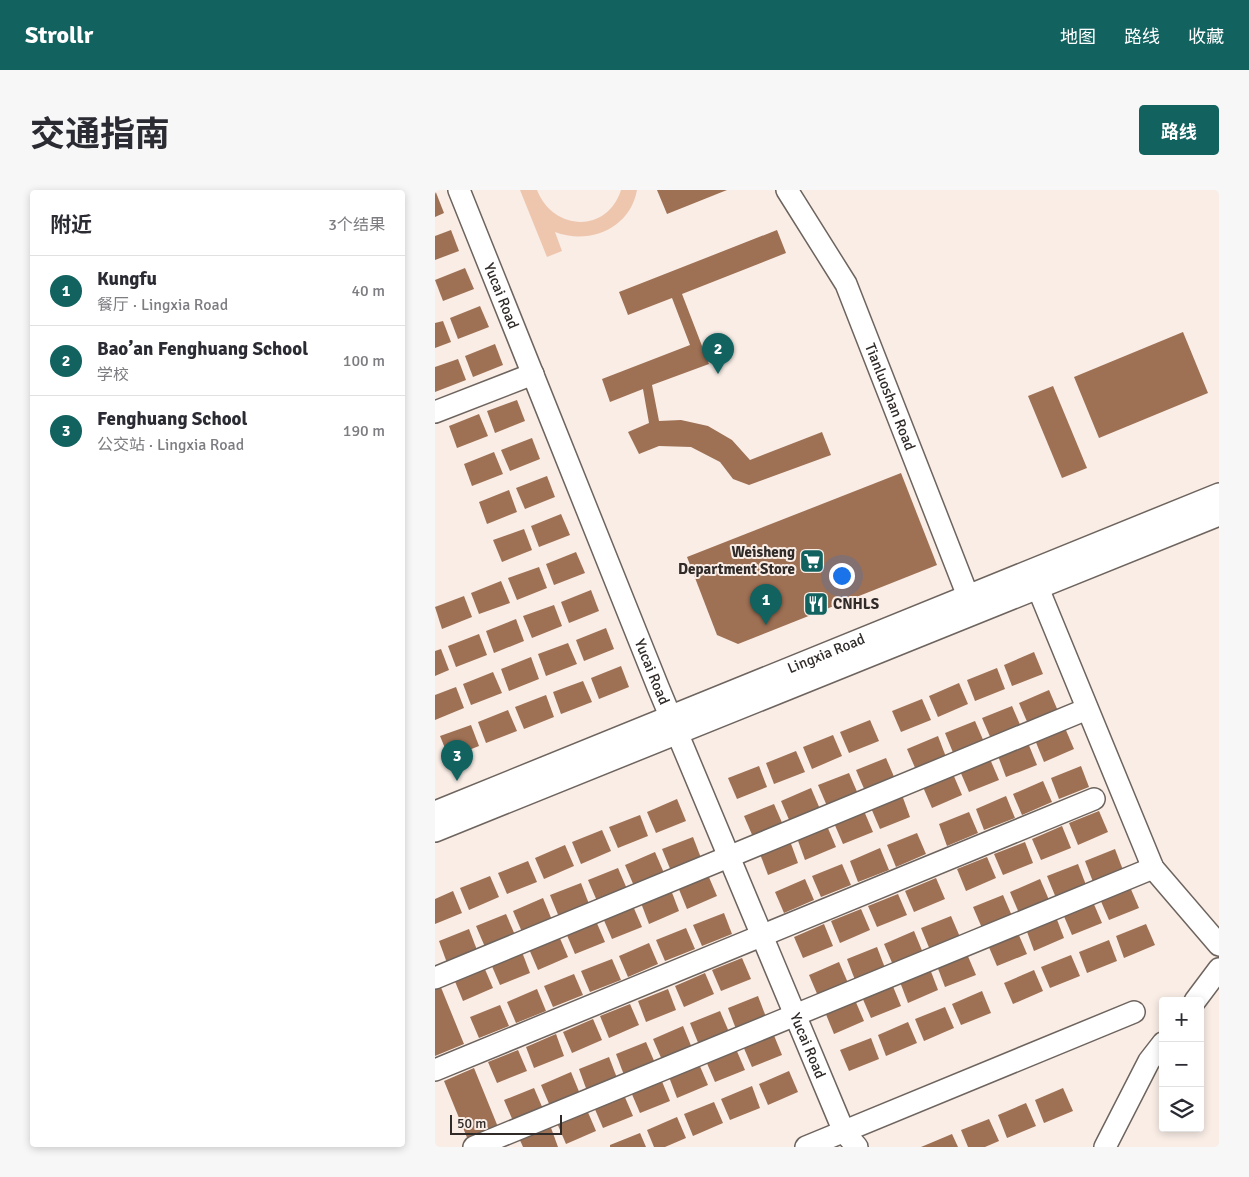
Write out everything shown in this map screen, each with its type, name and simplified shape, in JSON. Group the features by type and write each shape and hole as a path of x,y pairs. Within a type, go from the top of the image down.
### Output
{"street":[{"name":"Yucai Road","path":"459,190 675,725 795,1014 851,1139"},
{"name":"Tianluoshan Road","path":"787,190 846,284 971,605"},
{"path":"435,412 533,374"},
{"name":"Lingxia Road","path":"1034,580 1219,494"},
{"name":"Lingxia Road","path":"435,831 675,725 971,605 1034,580 1219,515"},
{"path":"1034,580 1153,868 1219,945"},
{"path":"435,978 1087,709"},
{"name":"Lingxia Road","path":"435,812 675,725"},
{"path":"435,1070 1094,799"},
{"path":"474,1147 1153,868"},
{"path":"1198,997 1219,968"},
{"path":"806,1147 851,1139 1134,1012"},
{"path":"1105,1147 1149,1061 1159,1048"}],"shaded area":[{"path":"520,190 537,190 545,204 555,213 567,220 580,222 592,220 604,214 614,204 621,190 637,190 633,204 617,224 594,235 568,236 555,232 562,251 547,257"}],"building":[{"path":"435,190 444,213 435,217"},
{"path":"657,190 727,190 667,214"},
{"path":"451,230 459,251 435,260 435,236"},
{"path":"777,230 786,253 682,294 709,364 652,385 659,421 681,420 708,426 732,440 750,460 822,432 831,455 749,485 733,479 720,462 691,447 659,446 639,454 628,432 649,423 643,389 610,402 602,379 690,345 672,298 628,315 619,292"},
{"path":"465,268 474,289 443,301 435,280"},
{"path":"480,306 489,327 458,339 450,318"},
{"path":"443,321 451,342 435,348 435,323"},
{"path":"1183,332 1208,393 1099,438 1074,377"},
{"path":"495,344 503,365 473,377 465,356"},
{"path":"458,359 466,380 435,392 435,367"},
{"path":"1053,386 1087,468 1062,478 1028,396"},
{"path":"517,400 525,421 495,433 487,411"},
{"path":"479,414 488,436 457,448 449,426"},
{"path":"532,438 540,459 510,471 501,450"},
{"path":"494,452 503,474 472,486 464,464"},
{"name":"Weisheng Department Store","path":"901,473 937,565 738,644 717,635 687,557"},
{"path":"547,476 555,497 525,509 516,488"},
{"path":"509,490 517,512 487,524 479,502"},
{"path":"561,514 570,535 539,547 531,526"},
{"path":"524,529 532,550 502,562 493,540"},
{"path":"576,552 585,573 554,585 546,564"},
{"path":"539,567 547,588 517,600 508,578"},
{"path":"501,581 510,603 479,614 471,593"},
{"path":"591,590 599,611 569,623 561,602"},
{"path":"464,596 472,617 442,629 435,607"},
{"path":"554,605 562,626 532,638 523,616"},
{"path":"516,619 524,641 494,653 486,631"},
{"path":"606,628 614,649 584,661 576,640"},
{"path":"479,634 487,655 456,667 448,646"},
{"path":"568,643 577,664 546,676 538,654"},
{"path":"441,649 449,670 435,676 435,651"},
{"path":"1034,652 1043,674 1012,686 1004,665"},
{"path":"531,657 539,679 509,691 501,669"},
{"path":"621,666 629,687 599,699 591,678"},
{"path":"997,668 1005,689 975,701 967,680"},
{"path":"493,672 502,693 471,705 463,684"},
{"path":"583,681 592,702 561,714 553,692"},
{"path":"959,683 968,704 938,717 929,696"},
{"path":"456,687 464,708 435,720 435,695"},
{"path":"1049,690 1058,711 1028,724 1019,703"},
{"path":"546,695 554,717 524,729 515,707"},
{"path":"922,699 931,720 901,732 892,711"},
{"path":"1012,706 1021,727 991,739 982,718"},
{"path":"508,710 517,731 486,743 478,722"},
{"path":"870,720 879,741 849,753 840,732"},
{"path":"975,721 984,742 954,755 945,733"},
{"path":"471,725 479,746 449,758 440,736"},
{"path":"1065,728 1074,749 1044,762 1035,740"},
{"path":"833,735 842,756 812,769 803,747"},
{"path":"938,736 946,757 916,770 907,749"},
{"path":"1028,743 1037,765 1006,777 998,756"},
{"path":"796,751 805,772 774,784 766,763"},
{"path":"886,758 895,779 865,791 856,770"},
{"path":"990,759 999,780 969,792 960,771"},
{"path":"759,766 767,787 737,799 728,778"},
{"path":"1081,766 1089,787 1059,799 1051,778"},
{"path":"849,773 858,794 827,806 818,785"},
{"path":"953,774 962,795 932,808 923,787"},
{"path":"1043,781 1052,802 1022,815 1013,794"},
{"path":"811,788 820,809 790,822 781,801"},
{"path":"902,795 910,817 880,829 871,808"},
{"path":"1006,796 1015,818 984,830 976,809"},
{"path":"677,799 686,821 656,833 647,812"},
{"path":"774,804 783,825 753,837 744,816"},
{"path":"864,811 873,832 843,844 834,823"},
{"path":"1099,811 1108,832 1078,845 1069,823"},
{"path":"969,812 978,833 947,846 939,824"},
{"path":"640,815 648,836 618,848 609,827"},
{"path":"827,826 836,847 805,860 797,838"},
{"path":"1062,826 1071,848 1041,860 1032,839"},
{"path":"602,830 611,851 581,864 572,842"},
{"path":"917,833 926,854 896,867 887,845"},
{"path":"693,837 701,858 671,871 662,849"},
{"path":"790,841 798,863 768,875 760,854"},
{"path":"1025,842 1033,863 1003,875 994,854"},
{"path":"565,845 574,866 544,879 535,858"},
{"path":"880,848 889,870 858,882 850,861"},
{"path":"1115,849 1123,870 1093,882 1085,861"},
{"path":"655,852 664,873 634,886 625,865"},
{"path":"987,857 996,878 966,891 957,869"},
{"path":"528,861 537,882 507,894 498,873"},
{"path":"842,864 851,885 821,897 812,876"},
{"path":"1078,864 1086,885 1056,898 1047,876"},
{"path":"618,868 627,889 597,901 588,880"},
{"path":"708,875 717,896 687,909 678,887"},
{"path":"490,876 499,897 469,910 460,888"},
{"path":"936,878 945,899 914,912 905,891"},
{"path":"805,879 814,900 784,913 775,892"},
{"path":"1040,879 1049,900 1019,913 1010,892"},
{"path":"581,883 589,904 559,917 550,895"},
{"path":"1130,887 1139,908 1109,920 1100,899"},
{"path":"671,890 679,911 649,924 641,903"},
{"path":"453,891 462,913 435,924 435,899"},
{"path":"898,894 907,915 877,927 868,906"},
{"path":"1003,895 1012,916 982,928 973,907"},
{"path":"543,898 552,920 522,932 513,911"},
{"path":"1093,902 1102,923 1072,935 1063,914"},
{"path":"633,906 642,927 612,939 603,918"},
{"path":"861,909 870,930 840,943 831,921"},
{"path":"724,913 732,934 702,946 693,925"},
{"path":"506,914 515,935 485,947 476,926"},
{"path":"951,916 960,937 930,950 921,928"},
{"path":"1056,917 1064,938 1034,951 1026,929"},
{"path":"596,921 605,942 575,954 566,933"},
{"path":"824,924 833,946 803,958 794,937"},
{"path":"1146,924 1155,945 1124,958 1116,936"},
{"path":"686,928 695,949 665,961 656,940"},
{"path":"469,929 477,950 447,963 439,941"},
{"path":"914,931 923,953 893,965 884,944"},
{"path":"1018,933 1027,954 997,966 988,945"},
{"path":"559,936 568,957 538,970 529,949"},
{"path":"1109,940 1117,961 1087,973 1079,952"},
{"path":"649,943 658,964 628,977 619,956"},
{"path":"877,947 885,968 855,980 847,959"},
{"path":"522,952 530,973 500,985 491,964"},
{"path":"967,954 976,975 945,987 937,966"},
{"path":"1071,955 1080,976 1050,988 1041,967"},
{"path":"742,958 751,979 721,991 712,970"},
{"path":"612,959 621,980 590,992 581,971"},
{"path":"839,962 848,983 818,996 809,975"},
{"path":"484,967 493,988 463,1001 454,979"},
{"path":"930,969 938,990 908,1003 900,982"},
{"path":"1034,970 1043,991 1013,1004 1004,983"},
{"path":"705,973 714,994 684,1007 675,986"},
{"path":"574,974 583,995 553,1007 544,986"},
{"path":"892,984 901,1006 871,1018 862,997"},
{"path":"440,985 464,1044 435,1056 435,987"},
{"path":"537,989 546,1011 516,1023 507,1002"},
{"path":"668,989 676,1010 646,1022 638,1001"},
{"path":"982,991 991,1013 961,1025 952,1004"},
{"path":"758,996 766,1017 736,1029 728,1008"},
{"path":"855,1000 864,1021 834,1034 825,1012"},
{"path":"630,1004 639,1025 609,1038 600,1016"},
{"path":"500,1005 509,1026 479,1038 470,1017"},
{"path":"945,1007 954,1028 924,1041 915,1019"},
{"path":"720,1011 729,1032 699,1045 690,1023"},
{"path":"593,1019 602,1040 572,1053 563,1032"},
{"path":"908,1022 917,1043 886,1056 878,1035"},
{"path":"683,1026 692,1048 662,1060 653,1039"},
{"path":"773,1033 782,1055 752,1067 743,1046"},
{"path":"556,1034 564,1056 534,1068 526,1047"},
{"path":"871,1038 879,1059 849,1071 840,1050"},
{"path":"646,1042 655,1063 624,1075 616,1054"},
{"path":"736,1049 745,1070 715,1082 706,1061"},
{"path":"518,1050 527,1071 497,1083 488,1062"},
{"path":"609,1057 617,1078 587,1091 579,1069"},
{"path":"699,1064 708,1085 677,1098 669,1077"},
{"path":"474,1068 498,1127 468,1140 444,1081"},
{"path":"789,1071 798,1092 768,1105 759,1084"},
{"path":"571,1072 580,1094 550,1106 541,1085"},
{"path":"661,1079 670,1101 640,1113 631,1092"},
{"path":"752,1086 760,1108 730,1120 721,1099"},
{"path":"534,1088 543,1109 513,1121 504,1100"},
{"path":"1063,1088 1073,1111 1044,1123 1035,1100"},
{"path":"624,1095 633,1116 603,1128 594,1107"},
{"path":"714,1102 723,1123 693,1136 684,1114"},
{"path":"1026,1103 1036,1126 1007,1138 998,1115"},
{"path":"587,1110 596,1131 566,1144 557,1123"},
{"path":"677,1117 686,1138 665,1147 654,1147 647,1130"},
{"path":"989,1119 999,1141 985,1147 968,1147 961,1130"},
{"path":"550,1125 558,1147 523,1147 519,1138"},
{"path":"640,1133 646,1147 610,1147 610,1145"},
{"path":"952,1134 958,1147 921,1147"}],"place":[{"name":"Bao’an Fenghuang School","path":"718,374"},
{"name":"Weisheng Department Store","path":"812,561"},
{"name":"CNHLS","path":"816,604"},
{"name":"Kungfu","path":"766,625"},
{"name":"Fenghuang School","path":"457,781"}]}
